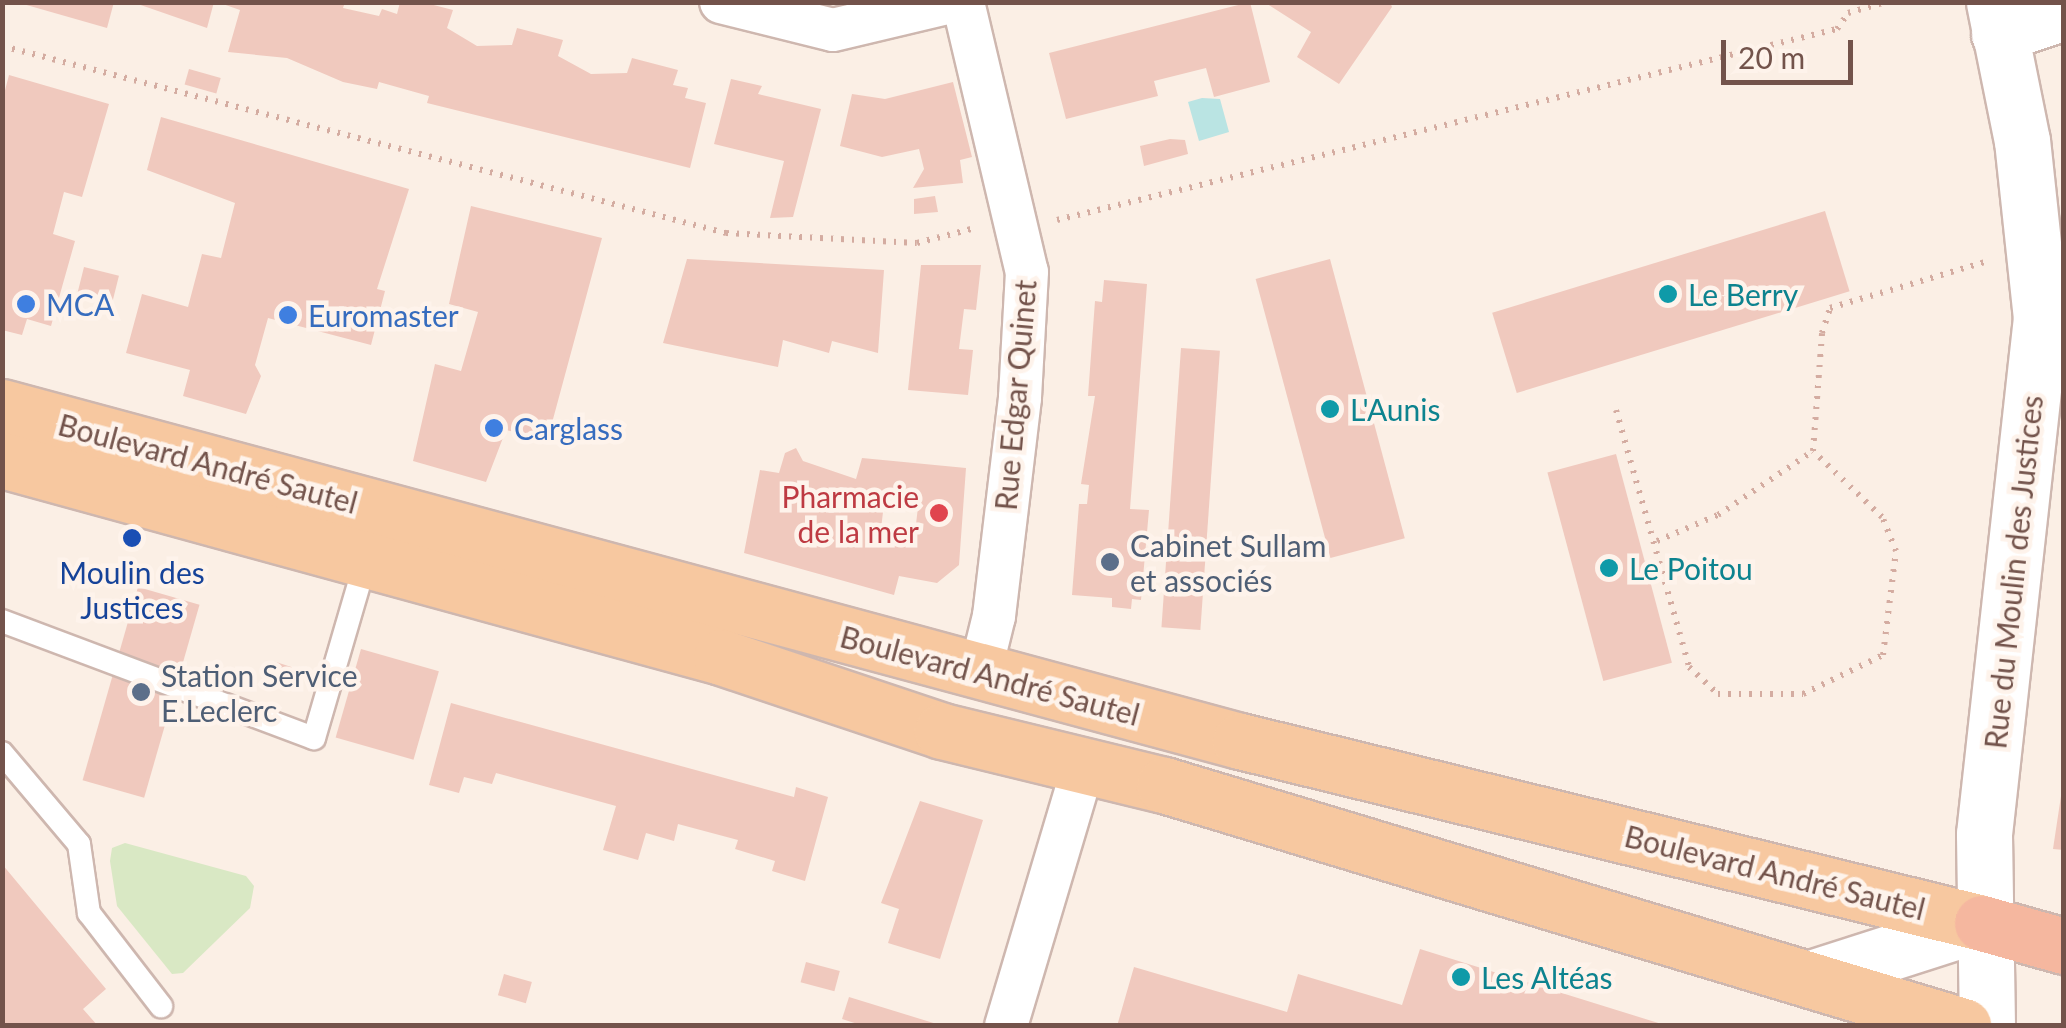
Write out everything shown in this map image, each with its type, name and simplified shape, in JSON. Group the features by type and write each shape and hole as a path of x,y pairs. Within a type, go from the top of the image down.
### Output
{"highway":[{"path":"1982,923 2064,946"}],"main road":[{"name":"Boulevard André Sautel","path":"2,407 980,673 1982,923"},
{"name":"Boulevard André Sautel","path":"2,460 721,657 942,731 1164,785 1962,1026"}],"street":[{"path":"720,2 833,30 951,2"},
{"name":"Rue Edgar Quinet","path":"963,2 1028,272 1020,398 994,616 980,673"},
{"path":"1997,18 2064,12"},
{"name":"Rue du Moulin des Justices","path":"1987,1026 1982,923 1988,804 2040,346 2034,248 1997,18"},
{"path":"1006,1026 1083,767"},
{"path":"1810,978 1982,923"}],"lane":[{"path":"2,620 314,738 366,560"},
{"path":"2,753 79,844 89,913 161,1006"}],"path":[{"path":"2,46 726,233 917,244 1018,219 1058,220 1809,36 1837,29 1848,13 1886,2"},
{"path":"1813,451 1822,333 1830,308 2034,248"},
{"path":"1616,410 1657,541 1690,666 1718,694 1803,694 1883,655 1896,550 1882,517 1813,451"},
{"path":"1657,541 1718,515 1813,451"}],"green space":[{"path":"125,843 246,876 254,886 250,908 183,973 172,974 117,906 110,861 112,848"}],"water":[{"path":"1220,99 1229,132 1199,141 1188,102"}],"building":[{"path":"16,2 114,2 107,28"},
{"path":"132,2 214,2 207,28"},
{"path":"217,2 345,2 343,8 379,16 382,9 397,14 400,2 422,2 453,10 447,28 477,46 512,45 517,28 563,40 558,56 591,74 627,73 632,58 678,70 673,85 688,88 685,98 706,103 690,168 427,103 429,96 379,82 377,89 343,82 287,58 228,52 240,10"},
{"path":"1250,2 1270,82 1214,97 1206,68 1154,81 1158,96 1066,119 1049,53"},
{"path":"1264,2 1390,2 1392,7 1339,84 1297,57 1311,32"},
{"path":"189,69 221,78 216,93 185,84"},
{"path":"9,75 109,104 82,197 64,192 53,234 75,241 51,326 27,319 22,335 2,330 2,102"},
{"path":"731,79 762,86 758,94 821,109 793,217 770,218 784,161 714,144"},
{"path":"953,82 972,157 960,160 963,183 913,188 924,169 919,149 882,157 840,146 852,94 885,99"},
{"path":"161,117 409,189 377,289 385,291 371,345 268,318 255,365 261,376 246,414 183,396 190,370 126,353 142,294 188,307 202,254 221,258 235,203 147,170"},
{"path":"1185,140 1188,154 1144,166 1140,146"},
{"path":"935,196 938,212 914,214 914,199"},
{"path":"471,206 602,238 549,434 541,438 506,430 486,482 413,461 435,364 461,371 478,312 449,304"},
{"name":"Le Berry","path":"1825,211 1850,291 1517,393 1492,313"},
{"path":"687,259 884,270 878,353 832,341 829,353 783,340 778,367 663,343"},
{"name":"L'Aunis","path":"1330,259 1405,538 1330,558 1256,279"},
{"path":"921,265 981,265 976,310 964,309 959,349 973,350 968,395 908,390"},
{"path":"84,267 119,276 112,302 77,293"},
{"path":"1104,280 1147,284 1130,509 1149,510 1141,600 1132,599 1131,609 1112,607 1112,598 1072,595 1079,504 1087,504 1089,485 1081,484 1095,396 1088,396 1095,301 1102,302"},
{"path":"1181,348 1220,351 1200,630 1161,627"},
{"path":"796,448 803,461 856,479 862,458 966,468 959,565 937,583 899,576 894,595 744,553 760,470 779,473 785,453","holes":["885,495 919,498 915,533 881,529"]},
{"name":"Le Poitou","path":"1616,454 1672,663 1603,681 1547,472"},
{"name":"Station Service E.Leclerc","path":"138,587 200,605 144,798 83,780"},
{"path":"361,649 439,671 414,760 336,737"},
{"path":"273,661 292,667 288,679 269,672"},
{"path":"451,703 794,797 796,787 828,797 805,881 772,871 775,861 735,849 738,840 678,824 674,841 646,833 638,860 603,850 616,806 496,773 492,784 464,777 459,793 429,785"},
{"path":"2064,796 2064,850 2053,849"},
{"path":"920,801 983,820 940,959 888,943 899,909 881,903"},
{"path":"2,864 106,989 83,1009 98,1026 2,1026"},
{"path":"1420,949 1668,1026 1117,1026 1134,967 1287,1012 1298,974 1402,1005"},
{"path":"806,962 840,971 834,991 801,982"},
{"path":"504,974 532,982 526,1003 498,995"},
{"path":"849,997 940,1026 864,1026 842,1019"}],"place":[{"name":"Le Berry","path":"1668,294"},
{"name":"MCA","path":"26,304"},
{"name":"Euromaster","path":"288,315"},
{"name":"L'Aunis","path":"1330,409"},
{"name":"Carglass","path":"494,428"},
{"name":"Pharmacie de la mer","path":"939,513"},
{"name":"Moulin des Justices","path":"132,538"},
{"name":"Cabinet Sullam et associés","path":"1110,562"},
{"name":"Le Poitou","path":"1609,568"},
{"name":"Station Service E.Leclerc","path":"141,692"},
{"name":"Les Altéas","path":"1461,977"}]}
